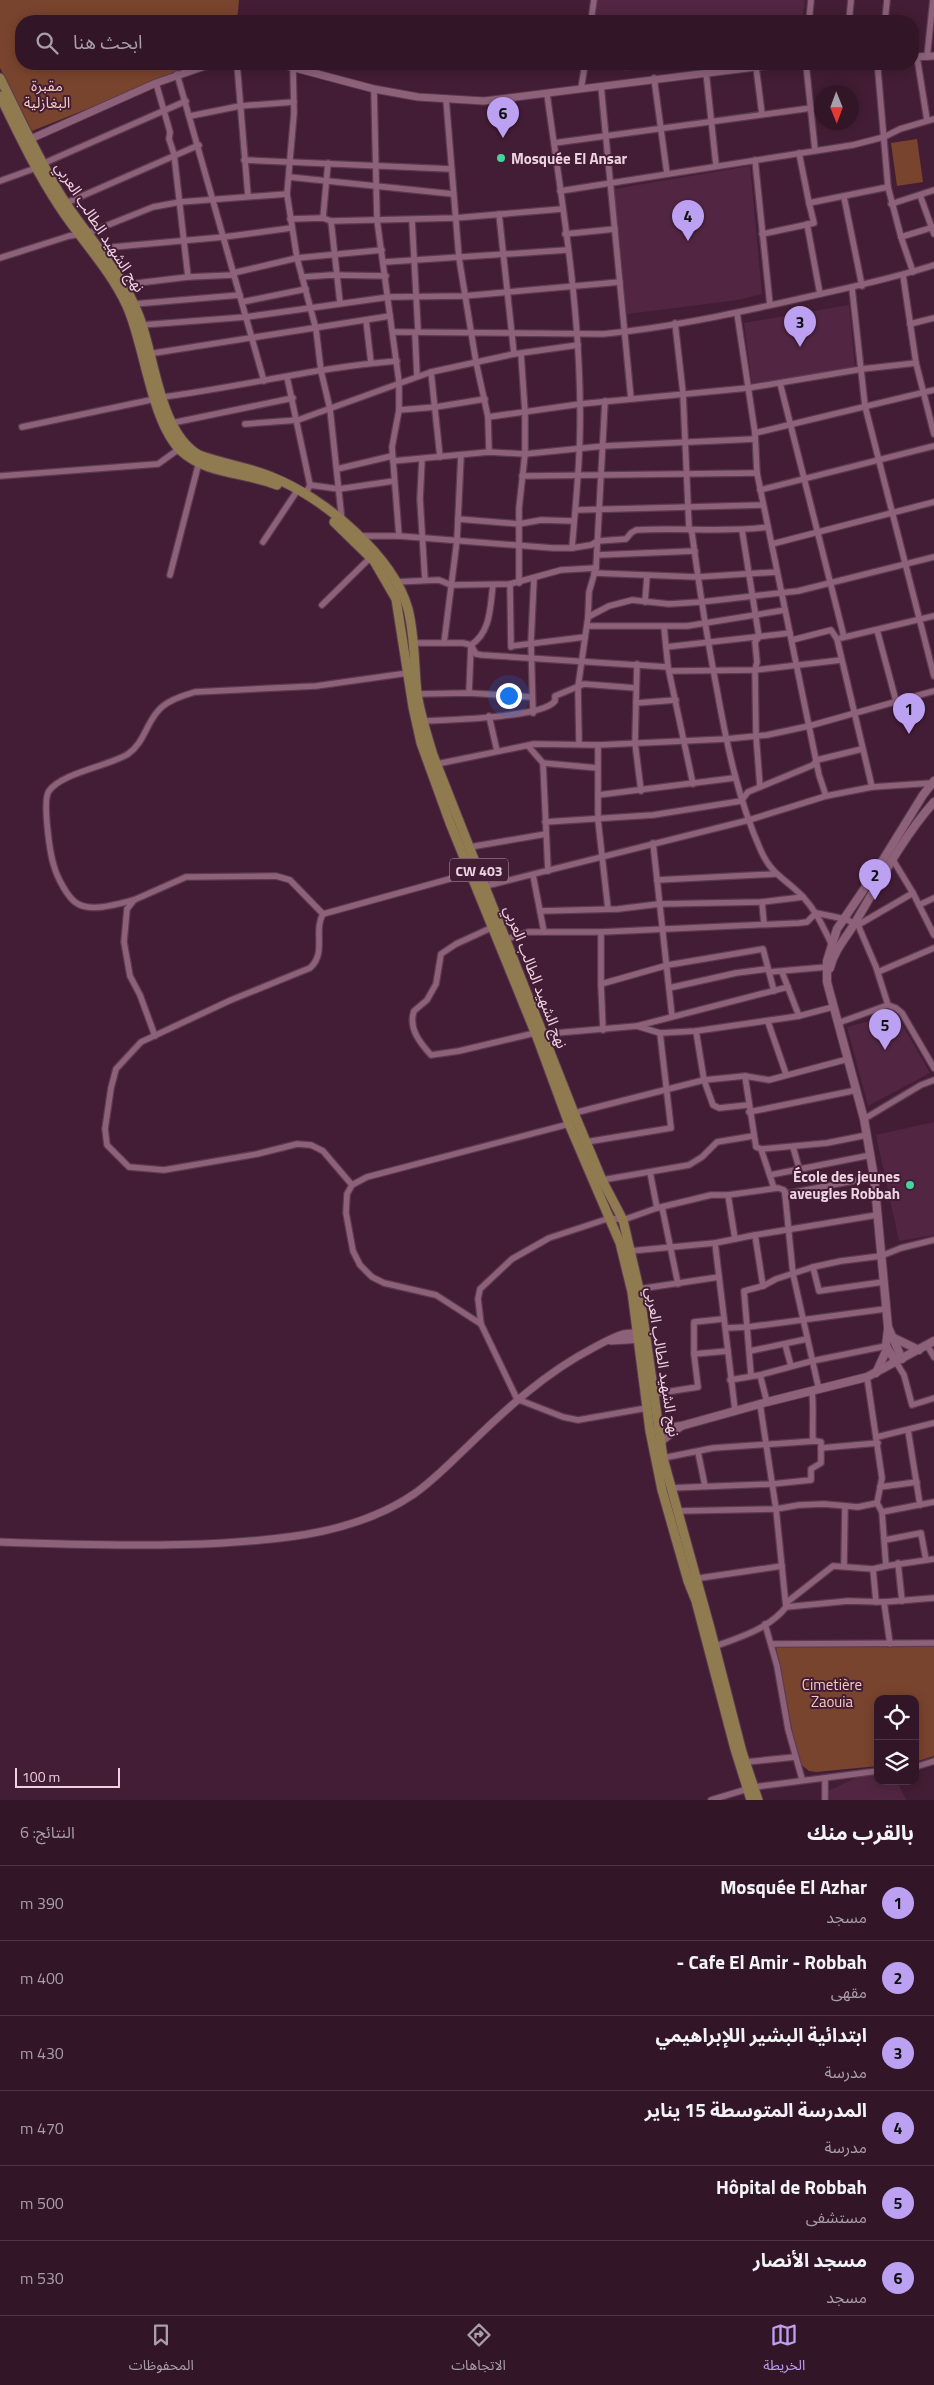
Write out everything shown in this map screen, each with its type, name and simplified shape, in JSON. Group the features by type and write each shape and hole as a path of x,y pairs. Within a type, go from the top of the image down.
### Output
{"main road":[{"name":"نهج الشهيد الطالب العربي","path":"0,78 59,206 102,251 120,285 147,354"},
{"name":"نهج الشهيد الطالب العربي","path":"0,96 27,140"},
{"name":"نهج الشهيد الطالب العربي","path":"39,166 134,304 142,326 147,354 159,398 172,439 179,449 199,462 274,477 305,495 371,557 392,582 400,613 408,673 421,743 471,873 482,887 507,939 569,1124 620,1243 632,1292 659,1428 657,1442 662,1490 692,1579 746,1762 751,1788 751,1800"},
{"name":"نهج الشهيد الطالب العربي","path":"159,398 180,439 191,450 235,470 271,482 295,494 342,521 360,536 392,582 408,612 417,694 423,721 437,764 470,847 493,928 602,1180 623,1220 639,1289 641,1336 650,1431 657,1442 663,1458 692,1579"},
{"path":"899,1362 888,1327 885,1309 871,1156 857,1090 828,982 827,966 831,943 837,929 873,876 922,795 933,782"},
{"path":"828,982 836,951 856,924 893,860 934,802"},
{"path":"876,1373 886,1348 888,1327"},
{"path":"891,1337 919,1350"},
{"path":"650,1431 659,1428 681,1426 735,1410 867,1377 899,1362 931,1343"},
{"path":"886,1348 899,1362"},
{"path":"657,1442 681,1426"},
{"name":"نهج الشهيد الطالب العربي","path":"712,1647 735,1750 758,1800"}],"street":[{"path":"592,15 594,0"},
{"path":"810,15 811,0"},
{"path":"850,15 851,0"},
{"path":"886,15 887,0"},
{"path":"930,56 933,0"},
{"path":"27,140 177,74 191,70"},
{"path":"237,70 248,196"},
{"path":"293,70 294,102 288,194 290,219 297,258 316,329 321,371 330,408 342,521"},
{"path":"307,70 374,89 418,97 484,100 548,94 654,78 726,70"},
{"path":"581,88 583,70"},
{"path":"756,70 762,114"},
{"path":"807,70 815,150"},
{"path":"878,70 888,188 891,204 913,272"},
{"path":"917,70 927,120"},
{"path":"706,72 716,166"},
{"path":"177,74 199,145 264,381"},
{"path":"654,78 667,174"},
{"path":"156,83 165,110 170,132 169,139 174,154 188,277"},
{"path":"601,86 631,399"},
{"path":"374,89 377,220 389,297 399,382 399,410 392,459 398,536"},
{"path":"548,94 578,345 580,449 572,548"},
{"path":"446,98 459,258 476,362 488,417 489,452"},
{"path":"0,181 39,166 186,101"},
{"path":"190,116 240,106 294,102"},
{"path":"554,143 811,108"},
{"path":"560,190 853,145 884,137 934,119"},
{"path":"66,203 174,154 199,145"},
{"path":"762,234 814,223 799,153"},
{"path":"244,160 451,169"},
{"path":"755,160 770,305"},
{"path":"322,218 328,163"},
{"path":"289,177 453,194"},
{"path":"809,202 888,188"},
{"path":"891,204 934,190"},
{"path":"0,258 84,233 153,207 180,202 288,194"},
{"path":"901,237 933,230 920,195"},
{"path":"844,197 862,286"},
{"path":"290,219 322,218 331,221 412,220 562,209"},
{"path":"499,214 514,354"},
{"path":"412,220 418,330 414,333 418,376"},
{"path":"331,221 333,255 338,277 340,303"},
{"path":"807,224 820,294"},
{"path":"102,251 126,245 224,237 291,228"},
{"path":"565,234 615,229"},
{"path":"120,285 233,274 297,258 382,250"},
{"path":"384,262 567,250"},
{"path":"393,332 511,334 577,332 603,334 625,332 737,312 862,286 913,272 934,264"},
{"path":"302,277 332,275 338,277 386,276"},
{"path":"903,275 916,363 934,434"},
{"path":"142,326 246,317 389,297 464,296 620,282"},
{"path":"852,288 866,406 934,676"},
{"path":"242,302 306,289"},
{"path":"134,304 240,295"},
{"path":"737,312 755,436 760,490 819,775 826,796"},
{"path":"147,354 390,316"},
{"path":"910,324 934,318"},
{"path":"366,320 371,363"},
{"path":"675,323 683,393 689,528 708,643 734,778 762,852 776,874 803,896 816,913 831,943"},
{"path":"245,424 298,420 431,372 514,354 578,345"},
{"path":"519,583 519,524 525,454 525,412 521,354"},
{"path":"22,427 159,398 371,363 397,361"},
{"path":"488,417 605,401 748,388 862,369 916,363"},
{"path":"431,372 440,457"},
{"path":"287,377 298,420 310,484 305,495"},
{"path":"780,383 844,637"},
{"path":"337,469 392,459 422,459 489,452 525,454 604,446 755,436 934,390"},
{"path":"172,422 292,398"},
{"path":"399,410 484,400"},
{"path":"579,743 578,687 587,626 589,592 597,555 605,401"},
{"path":"760,490 934,446"},
{"path":"0,476 158,464 179,449"},
{"path":"444,643 457,540 461,455"},
{"path":"422,459 422,538 425,580"},
{"path":"170,575 199,462"},
{"path":"522,476 757,473"},
{"path":"310,484 339,489 394,481"},
{"path":"263,542 295,494"},
{"path":"772,544 934,502"},
{"path":"576,510 599,511 763,505"},
{"path":"458,519 519,524 541,520 574,521"},
{"path":"360,536 398,536 519,547 572,548 591,545 598,541 626,540 631,532 636,530 689,528 742,530 768,527"},
{"path":"742,530 759,637 755,642 757,662 755,670 756,735 760,787"},
{"path":"597,555 694,551"},
{"path":"322,605 371,557"},
{"path":"588,617 616,604 632,600 645,602 701,602 782,592 831,584 906,566 934,557"},
{"path":"392,582 439,580 451,585 510,584 561,570 646,576 697,577 777,572"},
{"path":"645,602 646,576"},
{"path":"533,713 531,642 534,578"},
{"path":"510,584 511,656"},
{"path":"412,643 462,643 471,645 480,640 488,623 493,585"},
{"path":"587,626 664,627 705,623 785,610"},
{"path":"836,639 934,616"},
{"path":"664,627 669,669 693,784"},
{"path":"792,640 828,630 832,631 836,639 872,787"},
{"path":"877,630 896,701"},
{"path":"666,647 790,633"},
{"path":"512,646 531,642 585,637"},
{"path":"471,645 476,654 638,664 669,669 755,670 797,667 841,660"},
{"path":"469,693 471,645"},
{"path":"638,664 635,743 641,791"},
{"path":"323,914 290,880 276,876 186,877 134,900 91,907 81,906 72,900 54,867 46,807 47,794 53,786 70,777 127,755 143,739 159,710 195,692 316,686 408,673"},
{"path":"423,721 533,713 551,706 555,701 555,696 584,684 636,688"},
{"path":"437,764 497,751 555,743 598,745 726,739 756,735 809,726 934,691"},
{"path":"417,694 469,693 532,697"},
{"path":"636,703 676,700"},
{"path":"489,716 497,751"},
{"path":"598,745 598,820 608,909"},
{"path":"529,747 543,763 548,871"},
{"path":"545,822 598,820 700,809 742,801 748,792 813,765 817,760 862,749"},
{"path":"543,763 598,768"},
{"path":"598,795 734,778"},
{"path":"482,887 533,876 601,856 749,820 826,796 872,787 933,782"},
{"path":"470,847 546,834"},
{"path":"653,843 668,965 672,1016"},
{"path":"893,860 913,893 934,935"},
{"path":"352,1185 323,1151 311,1145 297,1144 257,1154 164,1170 129,1167 107,1145 105,1129 116,1069 141,1042 230,1000 310,968 319,957 319,921 323,914 471,873"},
{"path":"657,880 776,874"},
{"path":"533,876 544,932"},
{"path":"856,924 913,893"},
{"path":"540,911 608,909 659,904 762,902 803,896"},
{"path":"919,905 934,898"},
{"path":"134,900 127,908 124,942 130,976 140,995 155,1036"},
{"path":"762,902 764,924"},
{"path":"816,913 845,919 856,924 878,972 888,1005"},
{"path":"507,939 528,932 601,932 807,922 816,913"},
{"path":"493,928 456,944 441,954 436,984 427,1000 414,1011 412,1024 420,1042 431,1055 540,1034 637,1026 788,987"},
{"path":"601,932 600,984 603,1030"},
{"path":"878,972 934,948"},
{"path":"600,984 668,965 763,949 774,991"},
{"path":"669,988 736,973 768,970 782,972 827,966"},
{"path":"782,972 799,1016"},
{"path":"838,1023 888,1005 896,1008 902,1013 934,1068"},
{"path":"637,1026 660,1033 696,1031 768,1022 834,1007"},
{"path":"768,1022 786,1074"},
{"path":"696,1031 704,1080 713,1105 719,1108 748,1108 857,1090"},
{"path":"586,1142 671,1128 660,1033"},
{"path":"574,1113 704,1080 745,1076 769,1080 848,1059"},
{"path":"745,1076 753,1136 756,1147 760,1149 774,1188"},
{"path":"864,1119 921,1085 934,1080"},
{"path":"481,1324 436,1294 384,1283 372,1277 360,1264 352,1251 346,1213 347,1194 352,1185 367,1177 569,1124"},
{"path":"760,1149 793,1147 867,1135"},
{"path":"602,1180 689,1165 702,1158 717,1142 753,1136"},
{"path":"793,1147 799,1168"},
{"path":"770,1175 799,1168 871,1156"},
{"path":"650,1172 671,1248 678,1284"},
{"path":"785,1194 874,1177"},
{"path":"647,1408 578,1420 562,1418 517,1399 481,1324 478,1299 480,1289 505,1264 549,1238 610,1218 623,1220 711,1195 728,1195 774,1188 784,1190 785,1194 793,1274 812,1361 816,1391 812,1422 813,1441"},
{"path":"728,1195 735,1239"},
{"path":"630,1251 715,1243 877,1214"},
{"path":"755,1235 762,1286"},
{"path":"751,1375 744,1291 813,1267 881,1256 900,1248 934,1240"},
{"path":"715,1243 735,1410"},
{"path":"813,1267 819,1291 883,1282"},
{"path":"639,1289 719,1277"},
{"path":"726,1328 748,1327 885,1309"},
{"path":"653,1394 698,1387 694,1354 694,1322 723,1319"},
{"path":"0,1542 113,1547 271,1540 336,1528 366,1519 415,1493 436,1476 517,1399 581,1355 608,1340 624,1334 641,1336"},
{"path":"750,1351 807,1339"},
{"path":"931,1343 934,1357"},
{"path":"785,1344 791,1366"},
{"path":"730,1380 760,1375 812,1361 886,1348"},
{"path":"694,1354 728,1351"},
{"path":"899,1362 912,1404 934,1398"},
{"path":"760,1375 786,1605"},
{"path":"867,1377 882,1478 877,1503 882,1512 886,1566"},
{"path":"821,1448 877,1440 934,1423"},
{"path":"908,1430 920,1505"},
{"path":"663,1458 720,1447 821,1442 821,1463 811,1469 811,1480 772,1484 670,1488"},
{"path":"698,1452 705,1486"},
{"path":"880,1487 917,1482"},
{"path":"882,1512 934,1502"},
{"path":"677,1511 776,1509 799,1505 824,1504 845,1507 877,1503"},
{"path":"844,1566 845,1507"},
{"path":"885,1540 921,1533 926,1560"},
{"path":"712,1647 745,1636 782,1613 786,1605 812,1585 822,1573 833,1566 873,1569 898,1563 934,1559"},
{"path":"898,1563 902,1601"},
{"path":"692,1579 782,1566"},
{"path":"873,1569 876,1602"},
{"path":"786,1605 848,1601 884,1602 934,1598"},
{"path":"884,1602 890,1644"},
{"path":"764,1624 772,1644 795,1757 802,1779"},
{"path":"772,1644 934,1643"},
{"path":"746,1762 795,1757"},
{"path":"919,1766 934,1761"},
{"path":"711,1800 751,1788 802,1779 874,1772"},
{"path":"825,1778 826,1800"}],"shaded area":[{"path":"598,0 805,0 803,15 595,15"},
{"path":"750,166 762,294 738,300 627,314 614,189"},
{"path":"849,305 855,367 752,383 744,323"},
{"path":"896,1014 930,1073 868,1106 847,1027"},
{"name":"École des jeunes aveugles Robbah","path":"934,1122 934,1235 899,1241 876,1135"},
{"path":"862,1775 874,1775 874,1785 899,1785 906,1800 830,1800 826,1792"}],"green space":[{"name":"مقبرة البغازلية","path":"0,0 239,0 238,15 15,15 15,70 184,70 32,131 0,68"},
{"path":"917,139 923,182 897,186 891,143"},
{"name":"Cimetière Zaouia","path":"934,1644 934,1756 919,1761 919,1695 874,1695 874,1766 809,1771 798,1762 776,1647"}],"place":[{"name":"مسجد الأنصار","path":"503,138"},
{"name":"Mosquée El Ansar","path":"501,158"},
{"name":"المدرسة المتوسطة 15 يناير","path":"688,241"},
{"name":"ابتدائية البشير اللإبراهيمي","path":"800,347"},
{"name":"Mosquée El Azhar","path":"909,734"},
{"name":"Cafe El Amir - Robbah -","path":"875,900"},
{"name":"Hôpital de Robbah","path":"885,1050"},
{"name":"École des jeunes aveugles Robbah","path":"910,1185"}]}
